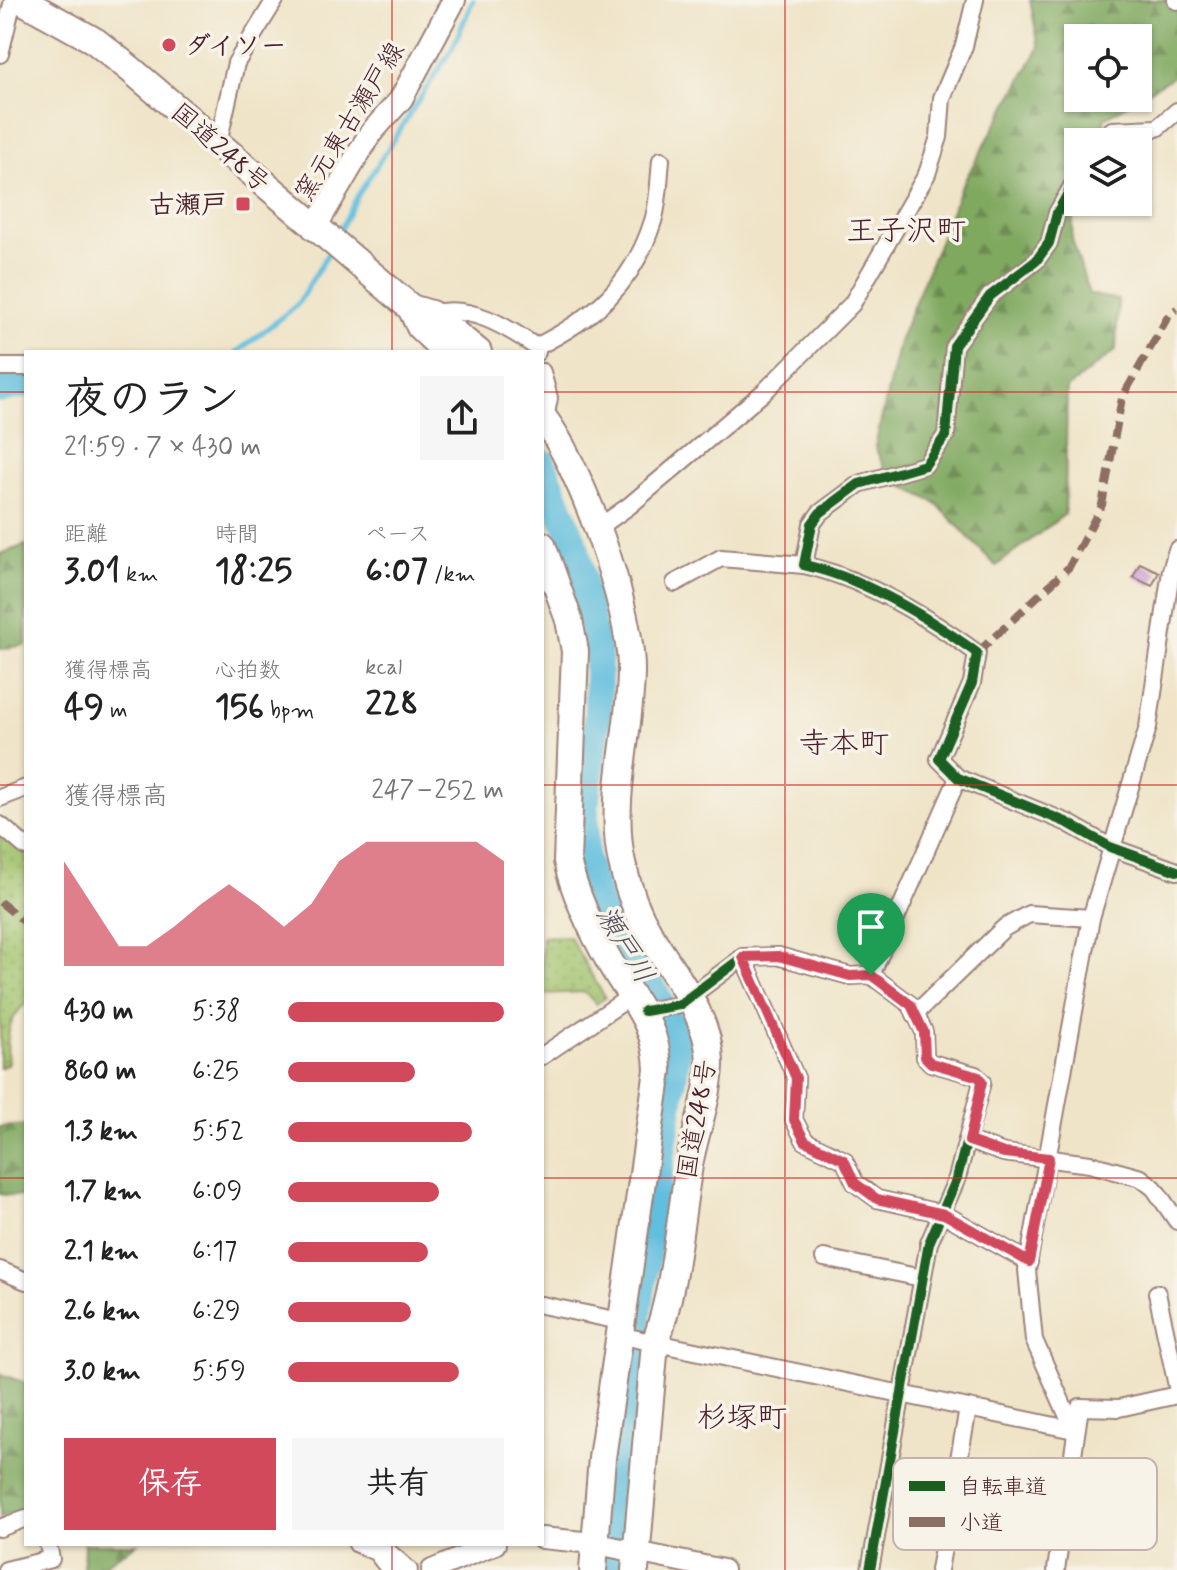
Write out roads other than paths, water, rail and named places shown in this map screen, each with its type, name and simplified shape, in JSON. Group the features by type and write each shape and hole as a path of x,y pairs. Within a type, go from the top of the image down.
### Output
{"highway":[{"name":"国道248号","path":"21,0 95,41 327,239 475,350"},
{"name":"国道248号","path":"421,311 420,327 444,350"},
{"name":"国道248号","path":"544,420 567,454 598,528 624,622 632,669 619,809 621,857 630,896 684,1002 708,1040 710,1067 682,1204 664,1318 651,1343 632,1557"},
{"name":"国道248号","path":"544,551 569,620 575,651 567,861 590,926 642,1005 658,1049 658,1070 620,1331 593,1570"}],"main road":[{"name":"窯元東古瀬戸線","path":"327,239 370,134 401,99 454,0"}],"street":[{"path":"0,54 13,0"},
{"path":"218,143 236,63 275,0"},
{"path":"598,528 629,506 765,391 852,304 927,174 939,137 942,98 964,46 975,0"},
{"path":"1152,128 1157,128 1177,111"},
{"path":"421,311 444,310 491,320 536,349 599,310 624,277 654,220 661,160"},
{"path":"804,565 812,524 820,513 859,484 925,465 946,435 954,346 990,296 1043,252 1064,201"},
{"path":"0,367 24,367"},
{"path":"544,379 549,398 544,415"},
{"path":"1074,1430 1034,1340 1029,1262 1091,918 1148,727 1171,571 1177,550"},
{"path":"675,583 721,558 804,565 851,580 926,619 977,653 972,683 939,759 958,778 1068,823 1110,847 1177,871"},
{"path":"871,975 958,778"},
{"path":"0,798 24,789"},
{"path":"0,825 24,845"},
{"path":"915,1014 1004,928 1029,914 1091,918"},
{"path":"544,1054 642,1005 684,1002 743,957 778,956 850,976 871,975 911,1005 924,1032 925,1057 931,1063 975,1075 982,1082 969,1141 944,1214 929,1243 870,1570"},
{"path":"743,957 796,1078 794,1120 805,1141 844,1160 855,1183 877,1199 944,1214 1029,1262"},
{"path":"969,1141 1004,1153 1090,1164 1141,1178 1154,1188 1177,1221"},
{"path":"824,1258 922,1278"},
{"path":"0,1270 24,1280"},
{"path":"1157,1293 1177,1386"},
{"path":"544,1306 651,1343 1074,1430"},
{"path":"1070,1458 1074,1430 1084,1405 1119,1408 1177,1395"},
{"path":"959,1458 968,1409"},
{"path":"0,1528 24,1519"},
{"path":"544,1538 597,1544 632,1557 723,1570"},
{"path":"6,1570 51,1559 48,1546"},
{"path":"362,1546 376,1552 390,1570"},
{"path":"382,1546 409,1570"},
{"path":"432,1570 490,1546"},
{"path":"939,1570 943,1550"},
{"path":"1056,1570 1059,1550"}],"waterway":[{"path":"338,234 358,195 453,47 473,0"},
{"path":"240,350 297,305 330,250"},
{"name":"瀬戸川","path":"0,389 24,383"},
{"name":"瀬戸川","path":"544,467 575,546 598,654 598,714 585,806 585,858 601,909 643,969 679,1039 638,1315 615,1509 616,1570"}],"place":[{"name":"ダイソー","path":"169,45"},
{"name":"古瀬戸","path":"243,204"}],"district":[{"name":"王子沢町","path":"906,230"},
{"name":"寺本町","path":"844,743"},
{"name":"杉塚町","path":"742,1417"}]}
